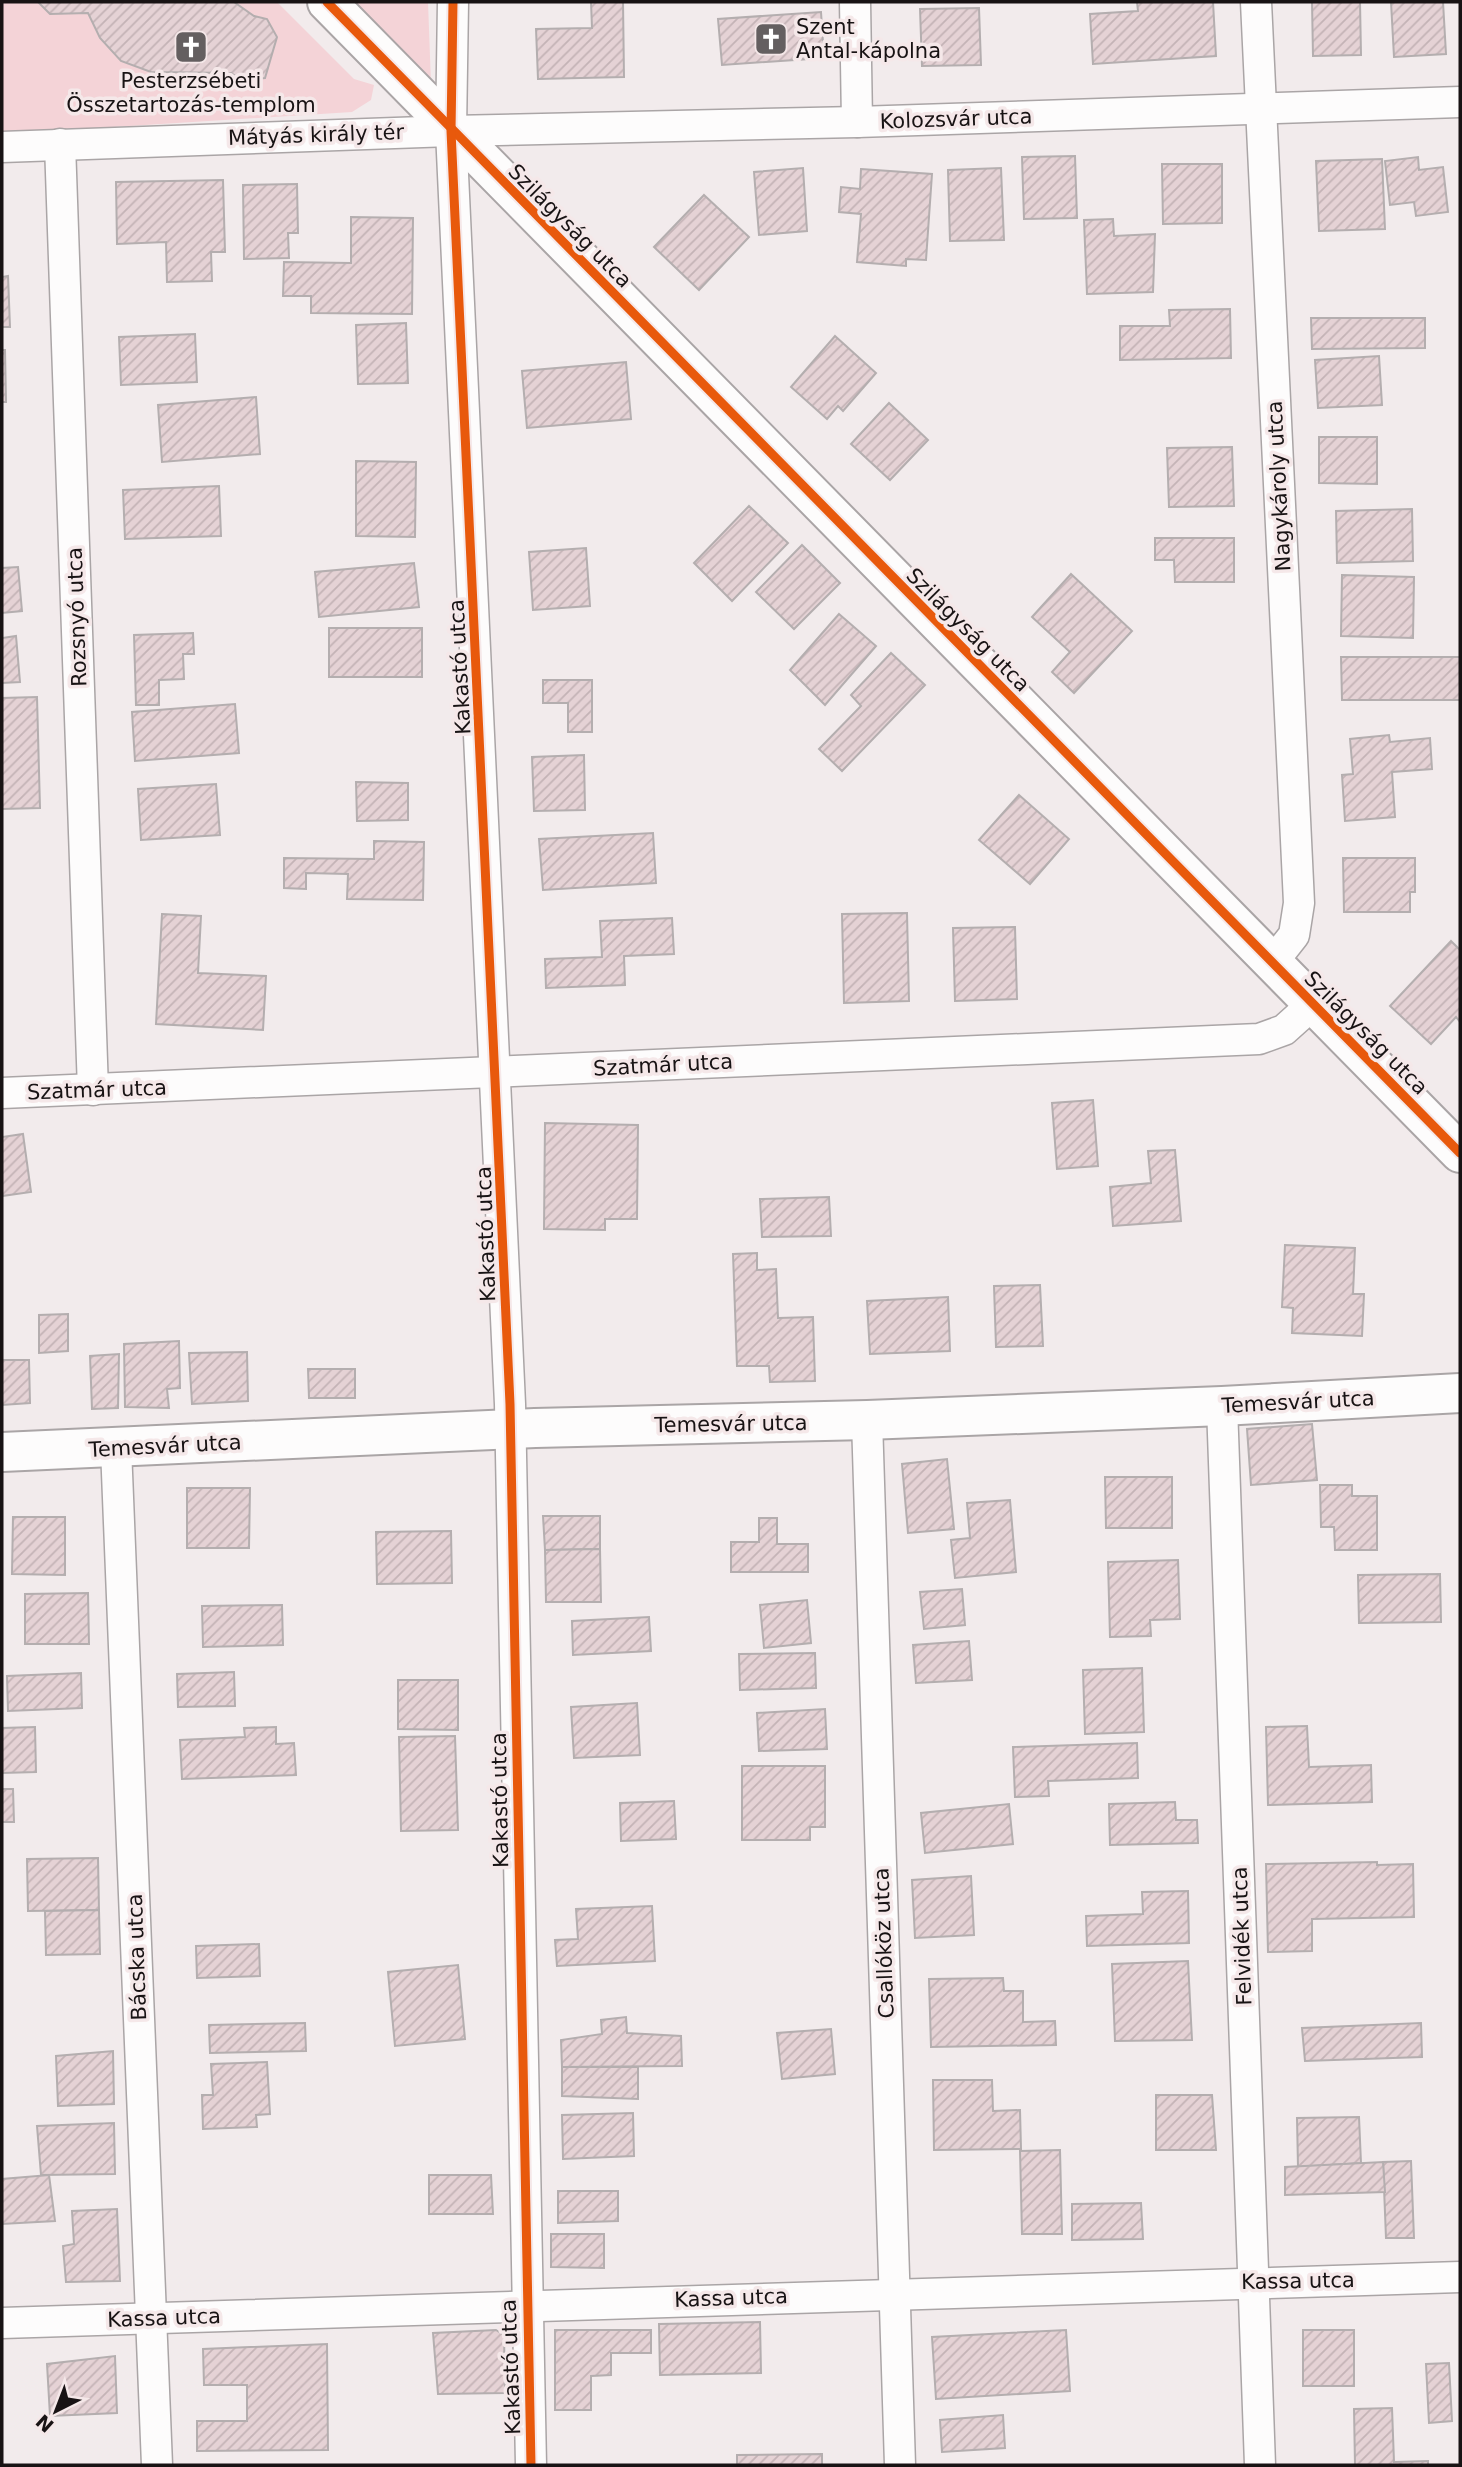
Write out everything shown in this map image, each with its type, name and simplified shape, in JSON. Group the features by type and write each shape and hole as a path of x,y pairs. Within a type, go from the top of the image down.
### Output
{"street":[{"name":"Mátyás király tér","path":"327,2 451,131"},
{"name":"Kakastó utca","path":"453,2 451,131 497,1072 510,1429 531,2465"},
{"path":"855,2 857,122"},
{"name":"Nagykároly utca","path":"1256,2 1299,903 1294,935 1272,963"},
{"name":"Kolozsvár utca","path":"451,131 857,122 1460,102"},
{"name":"Mátyás király tér","path":"2,147 451,131"},
{"name":"Szilágyság utca","path":"451,131 1460,1153"},
{"name":"Rozsnyó utca","path":"60,144 93,1090"},
{"name":"Szatmár utca","path":"2,1093 1259,1039 1284,1030 1313,1004"},
{"name":"Temesvár utca","path":"2,1452 510,1429 867,1420 1222,1406 1460,1393"},
{"name":"Felvidék utca","path":"1222,1406 1260,2465"},
{"name":"Csallóköz utca","path":"867,1420 897,2294 900,2465"},
{"name":"Bácska utca","path":"117,1448 157,2465"},
{"name":"Kassa utca","path":"2,2323 527,2304 1460,2277"}],"shaded area":[{"path":"2,2 277,2 354,79 374,85 371,100 352,112 2,134"},
{"path":"353,2 428,2 431,84"}],"building":[{"name":"Pesterzsébeti Összetartozás-templom","path":"38,2 234,2 254,16 267,19 277,37 265,78 242,80 231,73 151,72 121,61 100,38 88,13 50,14"},
{"path":"591,2 623,2 624,77 538,79 536,29 592,28"},
{"path":"1137,2 1213,2 1216,56 1093,64 1090,14 1138,11"},
{"path":"1312,2 1360,2 1361,55 1313,56"},
{"path":"1391,2 1443,2 1446,54 1394,57"},
{"path":"979,8 981,65 922,66 920,9"},
{"name":"Szent Antal-kápolna","path":"821,12 824,58 722,65 718,19"},
{"path":"1075,156 1077,218 1024,219 1022,157"},
{"path":"1418,157 1419,170 1443,167 1448,212 1416,216 1414,202 1390,205 1385,161"},
{"path":"1382,159 1385,229 1319,231 1316,161"},
{"path":"1162,164 1222,164 1222,223 1163,224"},
{"path":"803,168 807,231 759,235 754,172"},
{"path":"1001,168 1004,240 950,241 948,170"},
{"path":"861,169 932,174 926,260 906,259 906,266 857,262 861,214 839,212 841,187 860,189"},
{"path":"223,180 225,252 211,252 212,281 167,282 166,242 117,244 116,182"},
{"path":"297,184 298,233 288,233 289,258 244,259 243,185"},
{"path":"704,195 749,237 699,290 654,247"},
{"path":"351,217 413,218 412,314 311,313 311,296 283,296 284,262 351,263"},
{"path":"1113,219 1114,236 1155,234 1153,292 1087,294 1084,220"},
{"path":"8,276 10,327 2,327 2,277"},
{"path":"1230,309 1231,358 1120,360 1120,326 1170,326 1169,310"},
{"path":"1311,318 1425,318 1425,348 1312,349"},
{"path":"406,323 408,383 358,384 356,325"},
{"path":"195,334 197,382 121,385 119,337"},
{"path":"835,336 876,373 843,411 838,406 827,419 791,387"},
{"path":"2,350 5,350 6,402 2,402"},
{"path":"1379,356 1382,405 1318,408 1315,360"},
{"path":"626,362 631,419 527,428 522,371"},
{"path":"256,397 260,454 162,462 158,405"},
{"path":"889,403 928,440 890,480 851,444"},
{"path":"1319,437 1377,437 1377,484 1319,483"},
{"path":"1232,447 1234,506 1169,507 1167,448"},
{"path":"356,461 416,462 415,537 356,536"},
{"path":"219,486 221,536 125,539 123,490"},
{"path":"749,506 788,543 732,601 694,563"},
{"path":"1412,509 1413,561 1337,563 1336,511"},
{"path":"1155,538 1234,538 1234,582 1175,582 1174,560 1155,560"},
{"path":"802,545 840,583 794,629 756,592"},
{"path":"586,548 590,606 533,610 529,552"},
{"path":"414,563 419,607 319,617 315,572"},
{"path":"18,567 22,611 2,613 2,568"},
{"path":"1071,574 1132,631 1074,693 1052,672 1070,652 1032,617"},
{"path":"1342,575 1414,577 1413,638 1341,636"},
{"path":"839,614 876,646 825,705 790,670"},
{"path":"329,628 422,628 422,677 329,677"},
{"path":"193,633 194,654 183,654 184,679 159,680 159,705 136,705 134,635"},
{"path":"16,636 20,682 2,683 2,638"},
{"path":"891,653 925,685 842,771 819,749 861,706 851,695"},
{"path":"1341,657 1460,657 1460,700 1342,700"},
{"path":"543,680 592,680 592,732 568,732 568,703 543,703"},
{"path":"37,697 40,808 2,809 2,698"},
{"path":"235,704 239,753 135,761 132,712"},
{"path":"1389,735 1390,742 1430,738 1432,769 1392,772 1395,817 1345,821 1342,775 1353,774 1350,739"},
{"path":"584,755 585,810 534,811 532,757"},
{"path":"356,782 408,783 408,820 357,821"},
{"path":"216,784 220,835 141,840 138,789"},
{"path":"1019,795 1069,839 1030,884 979,840"},
{"path":"653,833 656,883 543,890 539,839"},
{"path":"374,841 424,842 423,900 347,899 348,874 306,873 306,889 284,888 284,858 374,859"},
{"path":"1343,858 1415,858 1415,892 1410,892 1410,912 1344,912"},
{"path":"907,913 909,1001 844,1003 842,914"},
{"path":"162,914 201,916 198,973 266,976 263,1030 156,1024"},
{"path":"672,918 674,954 624,956 625,985 546,988 545,959 602,957 600,921"},
{"path":"1015,927 1017,999 955,1001 953,928"},
{"path":"1451,941 1460,950 1460,1022 1456,1017 1431,1044 1390,1006"},
{"path":"1093,1100 1098,1166 1057,1169 1052,1103"},
{"path":"545,1123 638,1125 637,1219 605,1219 605,1230 544,1229"},
{"path":"23,1134 31,1192 2,1196 2,1137"},
{"path":"1175,1150 1181,1221 1113,1226 1110,1187 1151,1183 1148,1151"},
{"path":"829,1197 831,1236 762,1237 760,1199"},
{"path":"1285,1245 1355,1248 1353,1294 1364,1294 1362,1336 1292,1333 1293,1308 1282,1307"},
{"path":"757,1253 757,1270 776,1269 778,1318 813,1317 815,1381 770,1382 769,1366 737,1366 733,1254"},
{"path":"1040,1285 1043,1346 996,1347 994,1286"},
{"path":"948,1297 950,1351 870,1354 867,1301"},
{"path":"68,1314 68,1351 39,1353 39,1315"},
{"path":"179,1341 180,1388 167,1389 169,1408 125,1407 124,1344"},
{"path":"247,1352 248,1401 192,1404 189,1353"},
{"path":"119,1354 118,1408 92,1409 90,1356"},
{"path":"2,1360 29,1360 30,1403 2,1405"},
{"path":"308,1369 355,1369 355,1398 309,1398"},
{"path":"1312,1424 1317,1480 1251,1485 1247,1429"},
{"path":"947,1459 954,1529 908,1533 902,1464"},
{"path":"1105,1477 1172,1477 1172,1528 1106,1528"},
{"path":"1320,1485 1352,1485 1352,1496 1377,1496 1377,1550 1335,1550 1334,1527 1321,1527"},
{"path":"187,1488 250,1488 249,1548 187,1548"},
{"path":"1010,1500 1016,1572 955,1578 951,1540 970,1538 967,1503"},
{"path":"543,1516 600,1516 600,1549 545,1550"},
{"path":"13,1517 65,1517 65,1575 12,1574"},
{"path":"759,1518 777,1518 777,1544 808,1544 808,1572 731,1572 731,1542 759,1542"},
{"path":"451,1531 452,1583 377,1584 376,1532"},
{"path":"600,1549 601,1602 546,1602 545,1550"},
{"path":"1178,1560 1180,1619 1150,1620 1151,1636 1110,1637 1108,1562"},
{"path":"1440,1574 1441,1622 1359,1623 1358,1575"},
{"path":"962,1589 965,1625 924,1629 920,1592"},
{"path":"88,1593 89,1644 25,1644 25,1594"},
{"path":"807,1600 811,1643 764,1648 760,1605"},
{"path":"282,1605 283,1645 203,1647 202,1606"},
{"path":"649,1617 651,1651 573,1655 572,1621"},
{"path":"969,1641 972,1680 916,1683 913,1645"},
{"path":"815,1653 816,1688 740,1690 739,1654"},
{"path":"1142,1668 1144,1732 1085,1734 1083,1670"},
{"path":"234,1672 235,1706 178,1707 177,1674"},
{"path":"81,1673 82,1708 8,1711 7,1676"},
{"path":"398,1680 458,1680 458,1730 398,1729"},
{"path":"637,1703 640,1755 574,1758 571,1707"},
{"path":"825,1709 827,1749 759,1751 757,1713"},
{"path":"1307,1726 1309,1767 1371,1765 1372,1802 1268,1805 1266,1727"},
{"path":"35,1727 36,1772 2,1773 2,1728"},
{"path":"276,1727 276,1744 294,1743 296,1775 182,1779 180,1740 245,1737 244,1728"},
{"path":"455,1736 458,1830 401,1831 399,1737"},
{"path":"1137,1743 1138,1778 1048,1781 1049,1796 1015,1797 1013,1747"},
{"path":"742,1766 825,1766 825,1827 810,1827 810,1840 742,1840"},
{"path":"2,1789 13,1789 14,1822 2,1822"},
{"path":"674,1801 676,1839 621,1841 620,1803"},
{"path":"1175,1802 1176,1820 1197,1820 1198,1843 1110,1845 1109,1804"},
{"path":"1009,1804 1013,1844 925,1853 921,1813"},
{"path":"98,1858 99,1910 28,1911 27,1859"},
{"path":"1377,1862 1377,1865 1413,1864 1414,1917 1312,1919 1312,1951 1268,1952 1266,1864"},
{"path":"971,1876 974,1935 915,1938 912,1880"},
{"path":"1188,1891 1189,1943 1087,1946 1086,1916 1143,1914 1142,1892"},
{"path":"652,1906 655,1961 557,1966 555,1940 578,1939 576,1909"},
{"path":"99,1910 100,1954 46,1955 45,1911"},
{"path":"259,1944 260,1976 197,1978 196,1946"},
{"path":"1188,1961 1192,2040 1115,2041 1112,1964"},
{"path":"458,1965 465,2039 395,2046 388,1972"},
{"path":"1003,1978 1004,1991 1023,1991 1023,2022 1055,2021 1056,2045 931,2047 929,1979"},
{"path":"626,2017 627,2033 681,2036 682,2066 562,2067 561,2040 602,2034 601,2020"},
{"path":"305,2023 306,2051 210,2053 209,2025"},
{"path":"1421,2023 1422,2057 1305,2061 1302,2028"},
{"path":"831,2029 835,2074 782,2079 777,2033"},
{"path":"113,2051 114,2104 58,2106 56,2056"},
{"path":"267,2062 270,2114 256,2115 257,2127 203,2129 202,2095 213,2095 211,2064"},
{"path":"562,2067 638,2067 638,2099 562,2096"},
{"path":"933,2080 992,2080 993,2111 1020,2110 1021,2149 934,2150"},
{"path":"1156,2095 1212,2095 1216,2150 1156,2150"},
{"path":"633,2113 634,2156 563,2159 562,2115"},
{"path":"1359,2117 1361,2163 1298,2167 1297,2118"},
{"path":"114,2123 115,2174 41,2175 37,2126"},
{"path":"1060,2150 1062,2234 1022,2234 1020,2151"},
{"path":"1411,2161 1414,2238 1386,2238 1383,2162"},
{"path":"1383,2162 1385,2192 1285,2195 1285,2167"},
{"path":"49,2175 55,2221 2,2224 2,2179"},
{"path":"429,2175 491,2175 493,2214 429,2214"},
{"path":"558,2191 618,2191 618,2221 558,2223"},
{"path":"1141,2203 1143,2239 1072,2240 1072,2204"},
{"path":"117,2209 120,2281 66,2282 63,2246 74,2244 72,2211"},
{"path":"551,2234 604,2234 604,2268 551,2267"},
{"path":"760,2322 761,2373 660,2375 659,2324"},
{"path":"496,2330 504,2335 505,2393 438,2394 433,2333"},
{"path":"555,2330 651,2330 651,2353 611,2353 611,2375 591,2376 591,2410 555,2410"},
{"path":"1066,2330 1070,2391 936,2399 932,2337"},
{"path":"1303,2330 1354,2330 1354,2386 1303,2386"},
{"path":"327,2344 328,2450 197,2451 197,2421 247,2421 247,2385 204,2385 203,2349"},
{"path":"115,2356 117,2413 50,2416 47,2364"},
{"path":"1449,2363 1452,2421 1429,2423 1426,2364"},
{"path":"1392,2408 1394,2462 1428,2461 1428,2465 1355,2465 1354,2409"},
{"path":"1003,2415 1005,2448 942,2452 940,2420"},
{"path":"822,2454 822,2465 737,2465 737,2455"}],"cycle path":[{"path":"327,2 1460,1153"},
{"path":"453,2 451,131 510,1404 531,2465"}],"place":[{"name":"Szent Antal-kápolna","path":"771,39"},
{"name":"Pesterzsébeti Összetartozás-templom","path":"191,47"}]}
